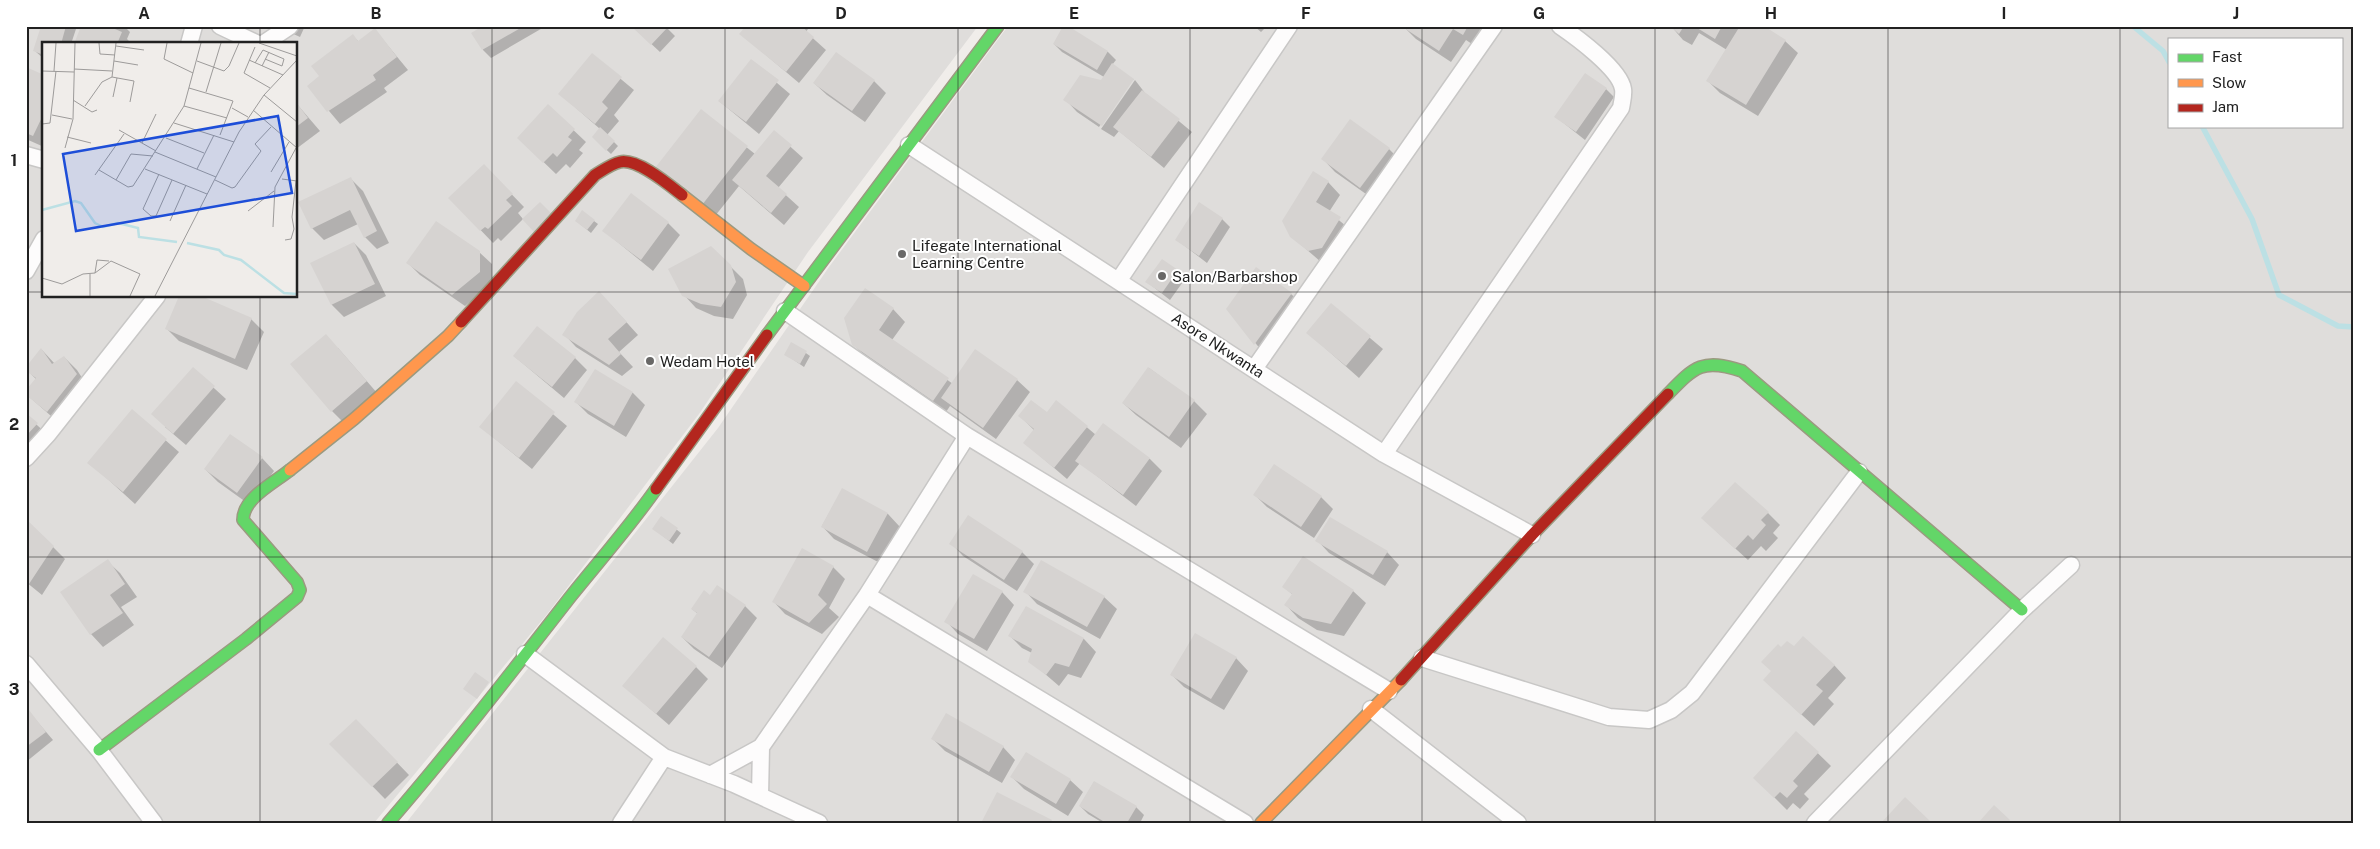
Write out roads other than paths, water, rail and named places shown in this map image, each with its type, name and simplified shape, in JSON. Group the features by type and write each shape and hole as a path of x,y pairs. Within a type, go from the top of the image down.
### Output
{"street":[{"path":"190,42 194,26"},
{"path":"220,26 254,42"},
{"path":"266,42 290,26"},
{"path":"388,823 451,750 525,654 630,526 712,409 998,26"},
{"path":"1119,280 1289,26"},
{"path":"1254,369 1494,26"},
{"path":"1384,454 1621,108 1623,88 1607,65 1587,45 1560,26"},
{"name":"Asore Nkwanta","path":"909,145 1384,454 1532,535"},
{"path":"26,154 42,159"},
{"path":"99,750 246,640 297,597 300,590 297,582 243,520 243,512 248,502 354,419 448,336 595,175 618,162 630,160 662,179 751,249 804,286"},
{"path":"26,271 42,242"},
{"path":"26,458 48,434 155,298"},
{"path":"785,311 967,436 1389,691"},
{"path":"1261,823 1422,658 1532,535 1690,370 1702,365 1717,363 1742,371 1859,472 1950,546 2022,610"},
{"path":"710,775 761,747 867,595 967,436"},
{"path":"1422,658 1609,717 1649,720 1671,710 1692,693 1859,472"},
{"path":"1815,823 2022,610 2071,565"},
{"path":"867,595 1246,823"},
{"path":"525,654 664,757 760,796 819,823"},
{"path":"26,664 99,750 154,823"},
{"path":"1371,710 1511,821"},
{"path":"760,796 761,747"},
{"path":"621,823 664,757"}],"waterway":[{"path":"2133,26 2163,51 2168,60"},
{"path":"2203,128 2252,219 2279,295 2338,326 2354,327"}],"place":[{"name":"Lifegate International Learning Centre","path":"902,254"},
{"name":"Salon/Barbarshop","path":"1162,276"},
{"name":"Wedam Hotel","path":"650,361"}]}
